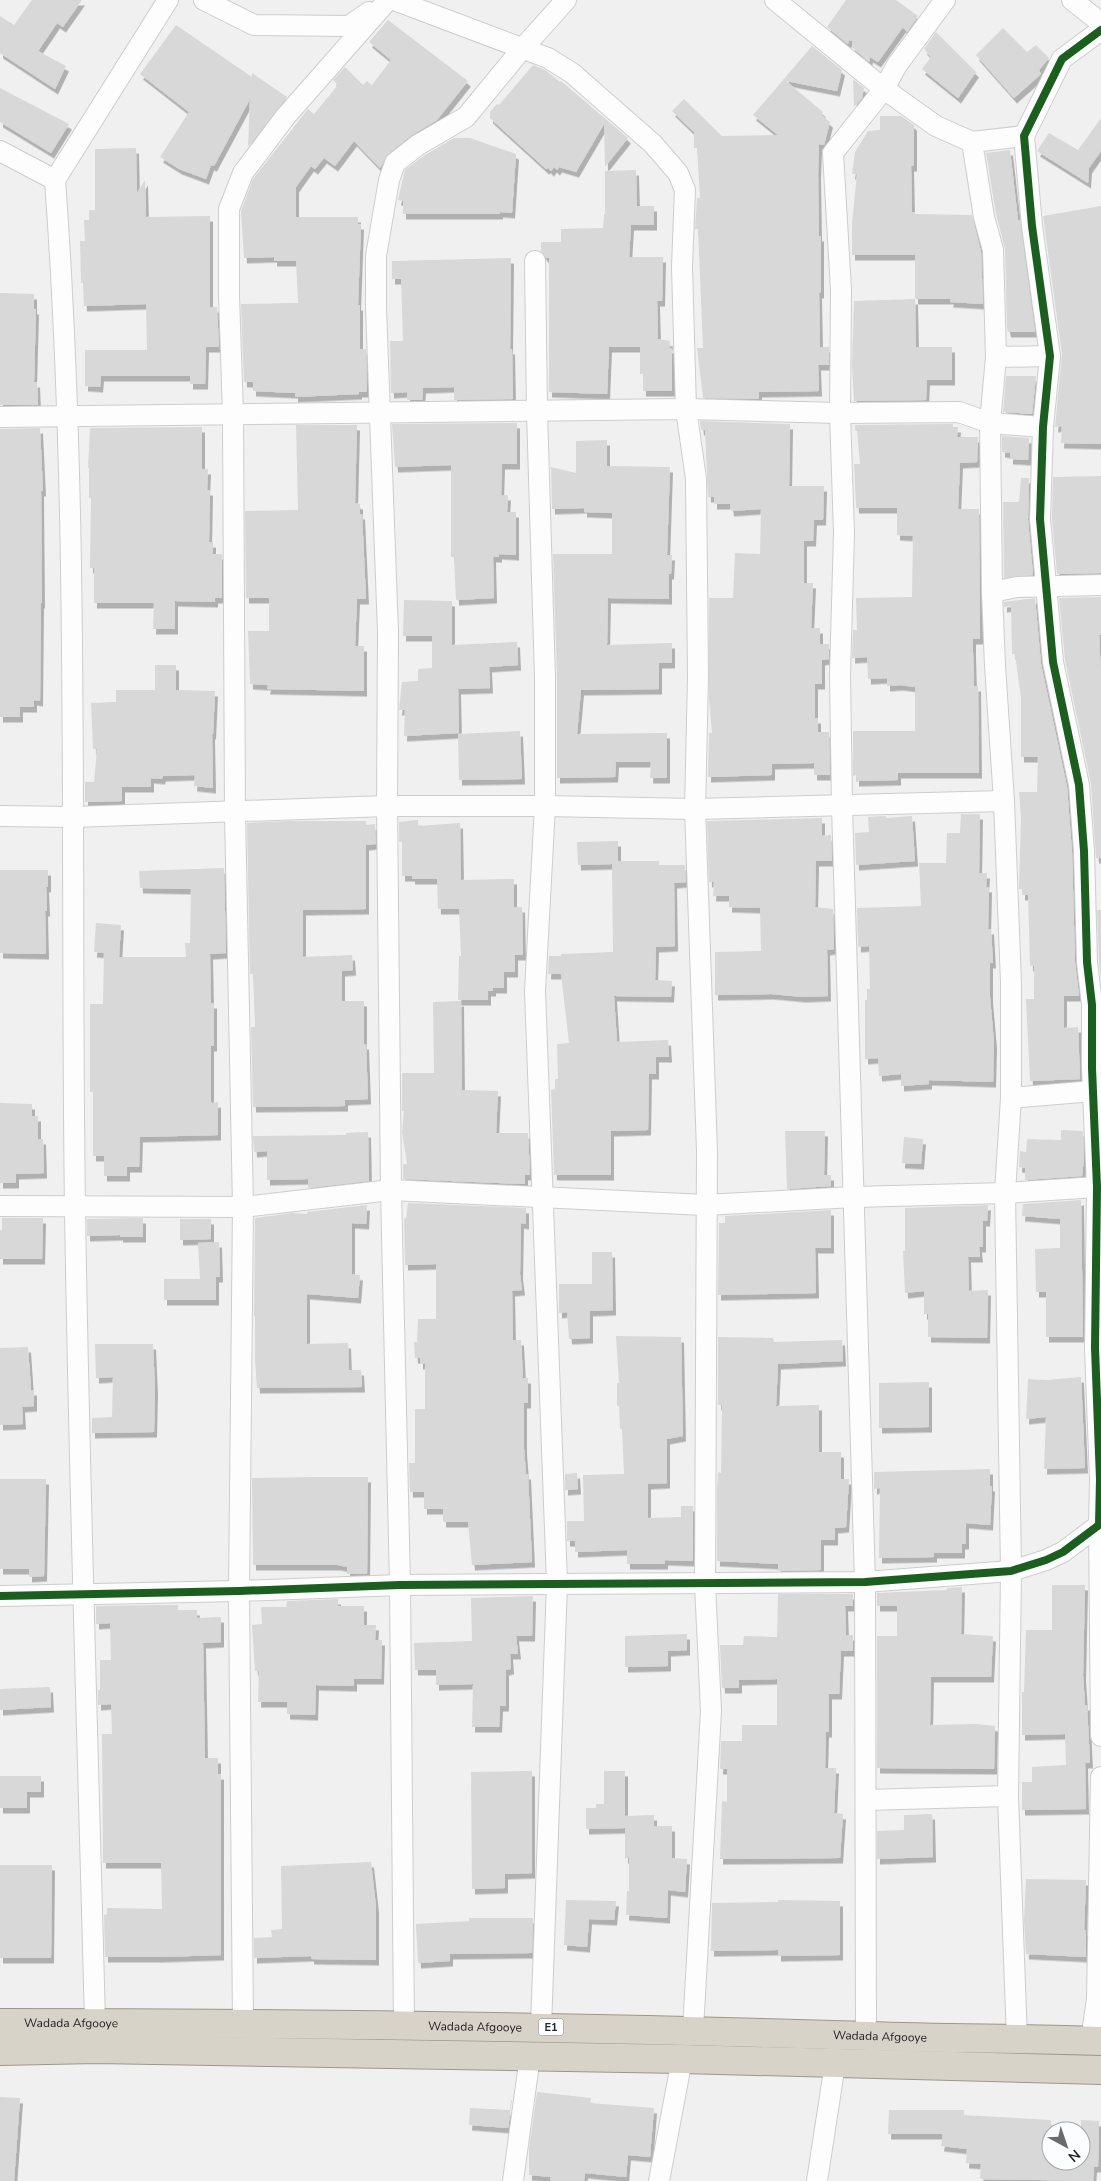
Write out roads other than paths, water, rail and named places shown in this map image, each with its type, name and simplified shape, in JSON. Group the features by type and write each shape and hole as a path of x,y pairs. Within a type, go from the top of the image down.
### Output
{"highway":[{"name":"Wadada Afgooye","path":"0,2023 243,2023 541,2027 1096,2041"},
{"path":"0,2051 96,2049 530,2056 1101,2070"}],"street":[{"path":"95,2023 75,1206 74,817 68,416 54,180 168,0"},
{"path":"204,0 254,25 349,26 387,0"},
{"path":"243,2023 239,1591 243,1207 234,813 229,209 242,173 286,116 387,0"},
{"path":"394,0 548,58 572,73 653,144 678,173 685,190 682,267 686,409 696,479 698,677 695,810 706,1142 705,1584 711,1711 693,2030"},
{"path":"404,2025 400,1585 391,1190 387,806 388,632 376,256 389,180 395,163 418,145 466,117 522,49 566,0"},
{"path":"775,0 884,89 936,126 972,142 1024,136"},
{"path":"866,2036 865,1582 842,806 840,675 844,532 840,413 841,290 833,153 884,89 897,65 945,0"},
{"path":"1072,0 1101,23"},
{"path":"1101,30 1062,59 1024,136 1032,226 1050,356 1043,427 1040,519 1053,662 1079,785 1084,851 1087,962 1092,1005 1097,1187 1101,1736"},
{"path":"972,142 984,217 993,250 996,357 990,424 992,592 994,666 1004,801 1011,983 1011,1098 1006,1193 1012,1571 1008,1796 1017,2040"},
{"path":"0,151 54,180"},
{"path":"535,261 537,411 545,678 545,806 535,992 557,1583 541,2027"},
{"path":"996,357 1050,356"},
{"path":"0,417 686,409 840,413 959,412 990,424 1043,427"},
{"path":"992,592 1017,587 1101,585"},
{"path":"0,816 74,817 234,813 387,806 545,806 695,810 1004,801"},
{"path":"1011,1098 1093,1091"},
{"path":"0,1206 243,1207 391,1190 705,1205 854,1197 1006,1193 1097,1187"},
{"path":"0,1596 239,1591 400,1585 865,1582 1012,1571 1046,1560 1063,1552 1099,1525"},
{"path":"1096,2041 1101,1776"},
{"path":"866,1800 1008,1796"},
{"path":"513,2181 530,2056"},
{"path":"659,2181 682,2059"},
{"path":"817,2181 836,2064"}]}
